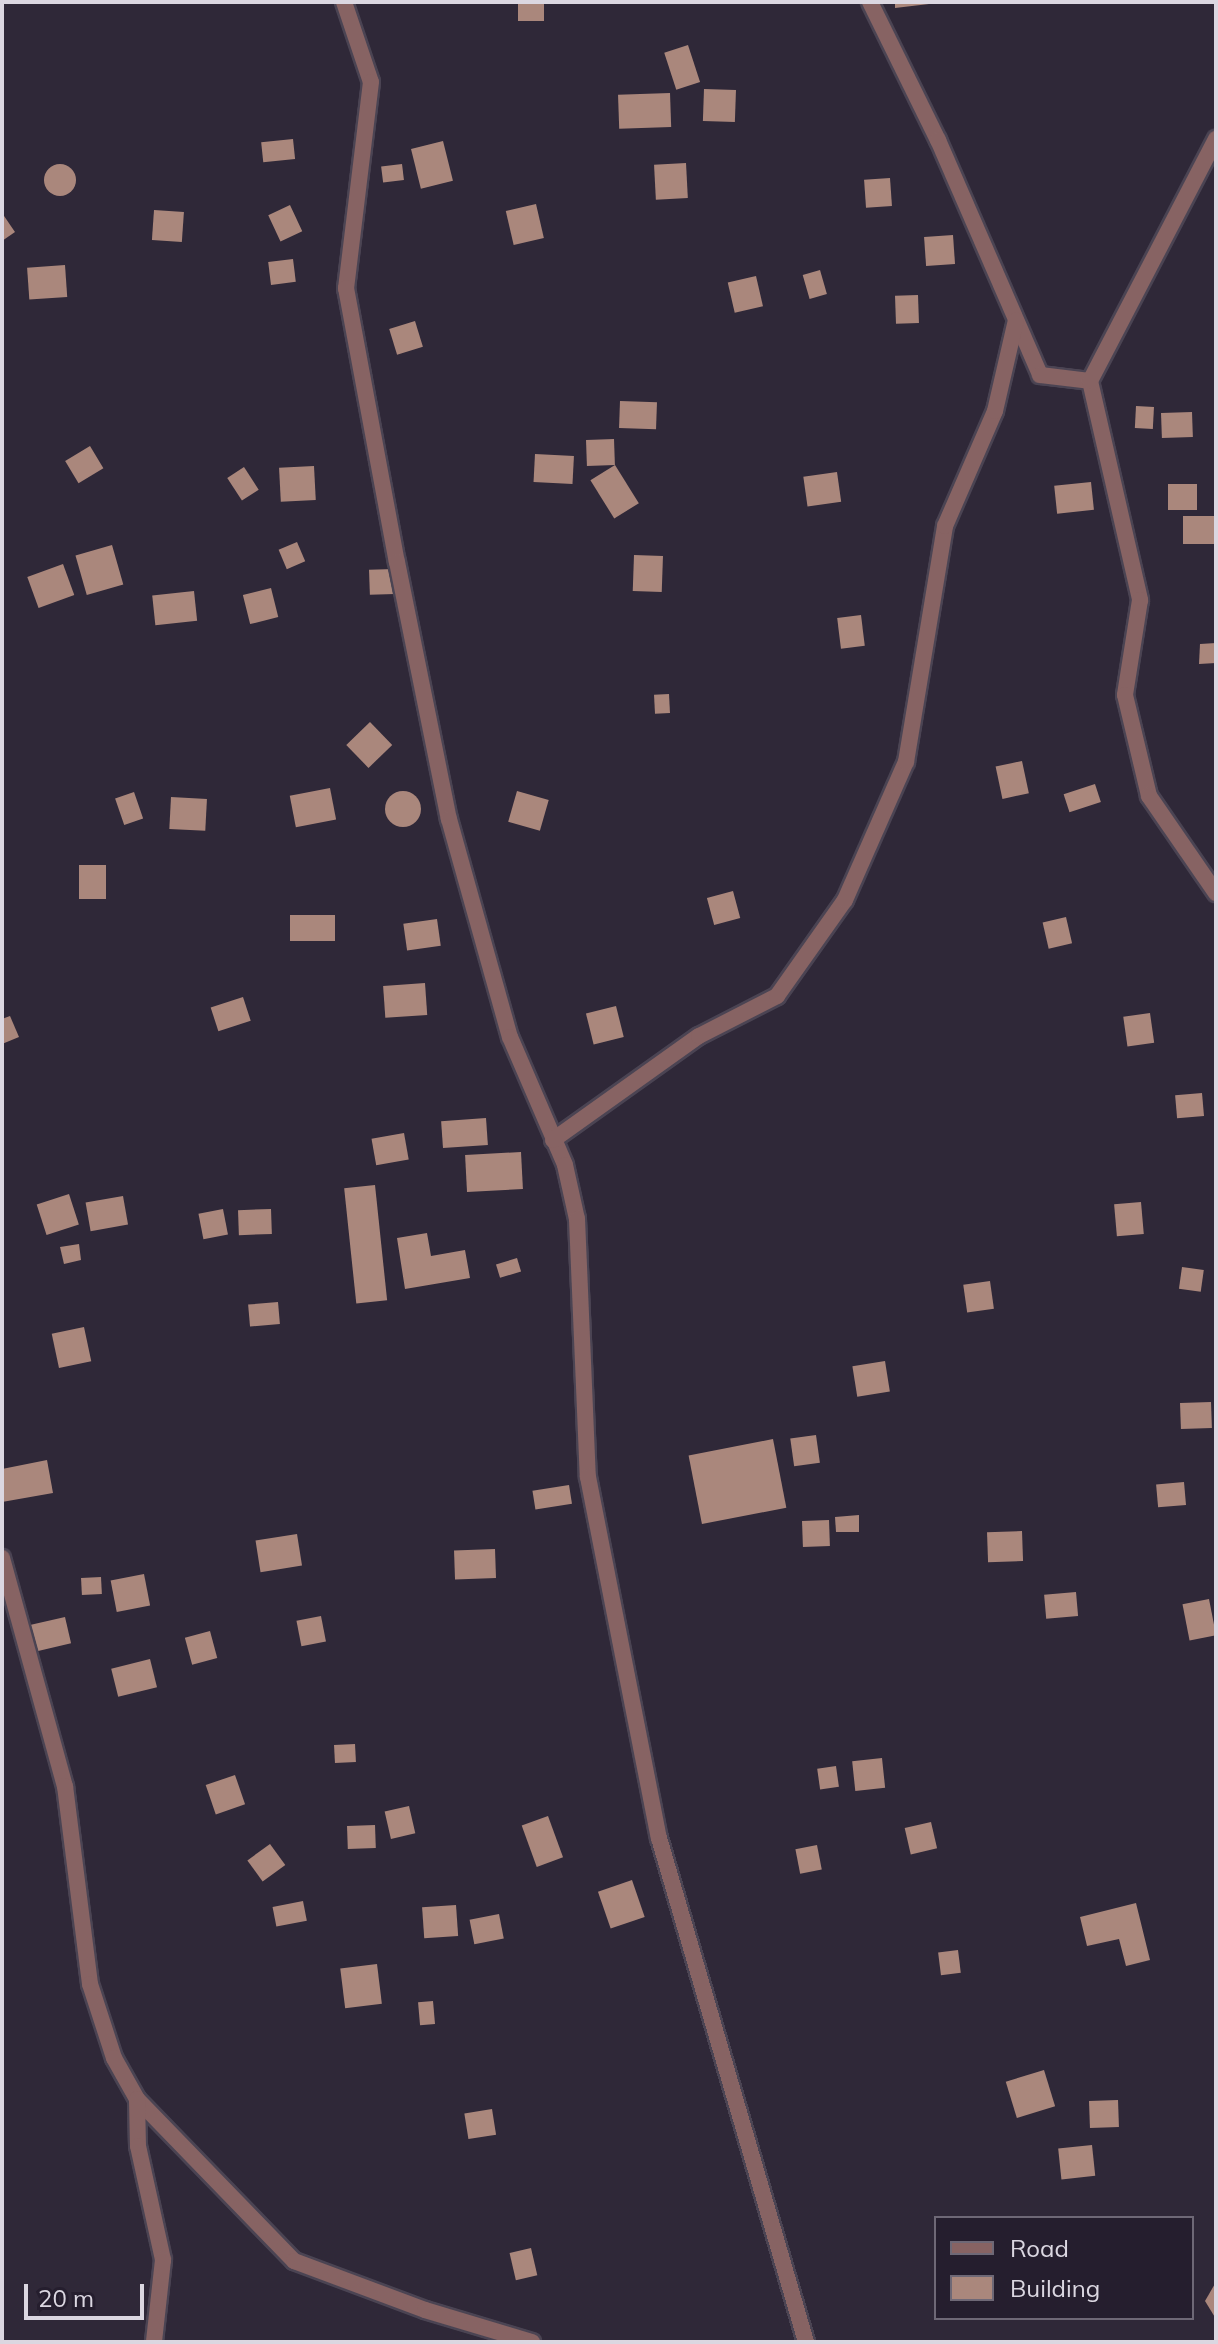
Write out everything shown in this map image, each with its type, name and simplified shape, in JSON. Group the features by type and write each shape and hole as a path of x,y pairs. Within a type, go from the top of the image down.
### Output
{"street":[{"path":"344,2 371,82 346,288 449,819 510,1037 553,1140 577,1219 588,1477 624,1677 659,1838 806,2342"},
{"path":"870,2 938,140 1040,375 1090,381"},
{"path":"1216,139 1090,381 1140,600 1125,695 1149,796 1216,893"},
{"path":"553,1140 699,1036 777,996 845,900 906,762 945,526 995,411 1016,320"},
{"path":"2,1558 65,1786 90,1984 114,2058 137,2099 294,2261 425,2310 532,2342"},
{"path":"137,2099 138,2146 163,2260 154,2342"}],"building":[{"path":"518,2 544,2 544,21 518,21"},
{"path":"895,2 929,2 929,4 895,8"},
{"path":"688,45 700,82 676,90 664,53"},
{"path":"704,89 736,90 735,122 703,121"},
{"path":"670,93 671,127 619,129 618,95"},
{"path":"293,139 295,159 263,162 261,142"},
{"path":"443,141 453,181 421,189 411,149"},
{"path":"686,163 688,198 656,200 654,165"},
{"path":"60,164 72,168 76,180 72,192 60,196 48,192 44,180 48,168"},
{"path":"402,164 404,180 383,182 381,167"},
{"path":"890,178 892,206 866,208 864,180"},
{"path":"536,204 544,238 514,245 506,211"},
{"path":"290,205 302,231 281,241 268,215"},
{"path":"154,210 184,212 182,242 152,240"},
{"path":"2,213 15,232 2,241"},
{"path":"953,235 955,264 926,266 924,237"},
{"path":"293,259 296,282 271,285 268,262"},
{"path":"65,265 67,297 29,300 27,268"},
{"path":"820,270 827,294 810,299 803,275"},
{"path":"756,276 763,306 735,313 728,283"},
{"path":"918,295 919,323 896,324 895,296"},
{"path":"415,321 423,347 397,355 389,329"},
{"path":"620,401 657,402 656,429 619,428"},
{"path":"1136,406 1154,407 1153,429 1135,428"},
{"path":"1192,412 1193,437 1162,438 1161,413"},
{"path":"614,439 615,465 587,466 586,440"},
{"path":"90,446 103,468 79,483 65,461"},
{"path":"535,454 574,456 572,484 534,482"},
{"path":"615,465 639,503 614,519 590,480"},
{"path":"314,466 316,500 281,502 279,468"},
{"path":"244,467 259,490 242,501 227,478"},
{"path":"837,472 841,502 808,506 803,477"},
{"path":"1091,482 1094,510 1057,514 1054,486"},
{"path":"1168,484 1197,484 1197,510 1168,510"},
{"path":"1183,516 1216,516 1216,544 1183,544"},
{"path":"297,542 305,561 287,569 279,550"},
{"path":"112,545 123,584 87,595 75,555"},
{"path":"634,555 663,556 662,592 633,591"},
{"path":"63,564 74,595 39,608 27,577"},
{"path":"394,569 395,594 370,595 369,570"},
{"path":"271,588 278,617 250,624 243,595"},
{"path":"194,591 197,621 155,625 152,595"},
{"path":"861,615 865,646 841,649 837,618"},
{"path":"1216,643 1216,663 1199,664 1200,644"},
{"path":"669,694 670,713 655,714 654,695"},
{"path":"370,722 392,745 368,768 346,745"},
{"path":"1022,761 1029,793 1002,799 996,767"},
{"path":"1095,784 1101,802 1069,812 1064,794"},
{"path":"330,788 336,819 296,827 290,796"},
{"path":"403,791 416,796 421,809 416,822 403,827 390,822 385,809 390,796"},
{"path":"517,791 549,800 540,831 508,822"},
{"path":"134,792 143,818 124,825 115,799"},
{"path":"171,797 207,799 205,831 169,829"},
{"path":"79,865 106,865 106,899 79,899"},
{"path":"733,891 740,918 714,925 707,898"},
{"path":"290,915 335,915 335,941 290,941"},
{"path":"1066,917 1072,943 1049,949 1043,922"},
{"path":"437,919 441,946 407,950 403,924"},
{"path":"425,983 427,1015 385,1018 383,986"},
{"path":"243,997 251,1021 218,1031 211,1008"},
{"path":"616,1006 624,1037 594,1045 586,1013"},
{"path":"1150,1013 1154,1043 1127,1046 1123,1017"},
{"path":"10,1016 19,1037 2,1044 2,1019"},
{"path":"1202,1093 1204,1116 1177,1118 1175,1095"},
{"path":"486,1118 488,1145 443,1148 441,1121"},
{"path":"404,1133 409,1160 376,1165 372,1139"},
{"path":"521,1152 523,1189 467,1192 465,1155"},
{"path":"375,1185 387,1300 356,1304 344,1188"},
{"path":"69,1194 79,1224 47,1235 37,1205"},
{"path":"123,1196 128,1225 91,1231 86,1203"},
{"path":"1141,1202 1144,1234 1117,1236 1114,1204"},
{"path":"223,1209 228,1235 203,1239 198,1214"},
{"path":"271,1209 272,1234 239,1235 238,1210"},
{"path":"427,1233 431,1256 465,1250 470,1278 405,1289 397,1238"},
{"path":"79,1244 81,1260 64,1264 60,1247"},
{"path":"517,1258 521,1271 500,1278 496,1264"},
{"path":"1182,1267 1204,1270 1201,1292 1179,1289"},
{"path":"990,1281 994,1309 967,1312 963,1285"},
{"path":"278,1302 280,1324 250,1327 248,1305"},
{"path":"84,1327 91,1361 59,1368 52,1334"},
{"path":"885,1361 890,1392 857,1397 852,1366"},
{"path":"1211,1402 1212,1428 1181,1429 1180,1403"},
{"path":"816,1435 820,1463 794,1466 790,1439"},
{"path":"773,1439 786,1508 702,1524 689,1455"},
{"path":"47,1460 53,1493 2,1502 2,1469"},
{"path":"1184,1482 1186,1505 1158,1507 1156,1484"},
{"path":"569,1485 572,1504 535,1510 532,1491"},
{"path":"859,1515 859,1532 836,1532 835,1517"},
{"path":"829,1520 830,1546 803,1547 802,1521"},
{"path":"1022,1531 1023,1561 988,1562 987,1532"},
{"path":"297,1534 302,1566 261,1572 256,1541"},
{"path":"495,1549 496,1578 455,1579 454,1550"},
{"path":"144,1574 150,1605 117,1612 111,1580"},
{"path":"101,1577 102,1594 82,1595 81,1578"},
{"path":"1076,1592 1078,1616 1046,1619 1044,1595"},
{"path":"1209,1599 1216,1635 1190,1640 1182,1604"},
{"path":"321,1616 326,1642 301,1646 296,1621"},
{"path":"65,1617 71,1643 36,1651 30,1625"},
{"path":"210,1631 217,1658 192,1665 185,1638"},
{"path":"150,1659 157,1687 118,1697 111,1669"},
{"path":"355,1744 356,1762 335,1763 334,1745"},
{"path":"882,1758 885,1788 855,1791 852,1761"},
{"path":"836,1766 839,1787 820,1789 817,1769"},
{"path":"235,1775 245,1804 216,1814 206,1785"},
{"path":"409,1806 415,1833 391,1839 385,1812"},
{"path":"548,1816 563,1857 537,1867 522,1826"},
{"path":"931,1822 937,1848 911,1854 905,1828"},
{"path":"375,1825 376,1848 348,1849 347,1826"},
{"path":"270,1844 285,1865 263,1881 247,1860"},
{"path":"817,1845 822,1870 800,1874 795,1849"},
{"path":"632,1880 645,1917 611,1929 598,1892"},
{"path":"303,1901 307,1921 276,1927 273,1907"},
{"path":"1136,1903 1150,1960 1126,1966 1119,1939 1087,1946 1080,1917"},
{"path":"456,1905 458,1936 424,1938 422,1907"},
{"path":"499,1914 504,1939 474,1944 470,1920"},
{"path":"958,1950 961,1973 941,1975 938,1952"},
{"path":"377,1964 382,2004 345,2008 340,1969"},
{"path":"433,2001 435,2024 420,2025 418,2002"},
{"path":"1044,2070 1055,2106 1017,2118 1006,2082"},
{"path":"1118,2100 1119,2127 1090,2128 1089,2101"},
{"path":"492,2109 496,2135 468,2139 464,2113"},
{"path":"1092,2145 1095,2176 1061,2179 1058,2149"},
{"path":"531,2248 537,2275 516,2280 510,2253"},
{"path":"1216,2282 1216,2319 1205,2301"}]}
